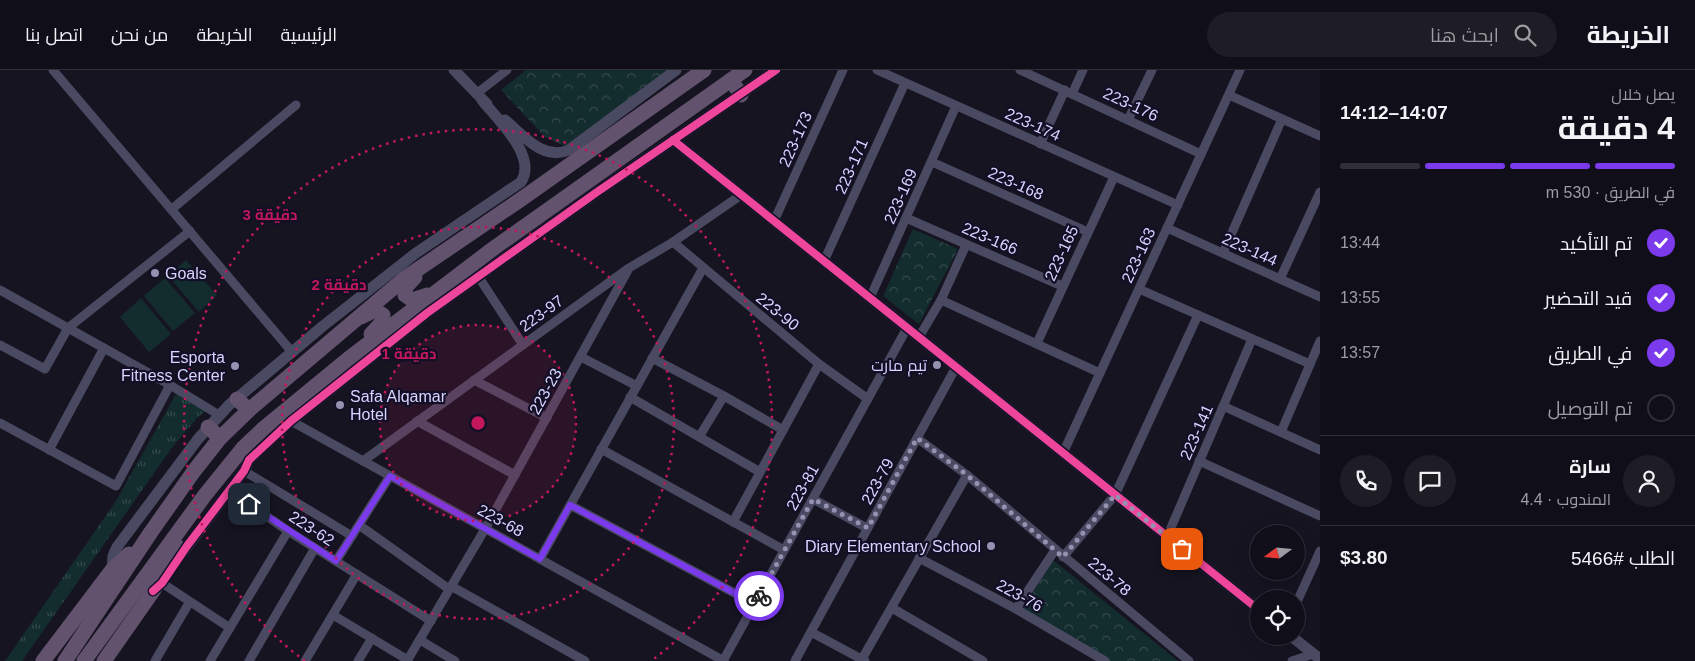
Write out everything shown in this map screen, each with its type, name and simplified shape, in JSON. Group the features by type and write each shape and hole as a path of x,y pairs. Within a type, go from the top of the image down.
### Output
{"highway":[{"path":"65,661 151,532 220,438 332,331 448,247 518,193 624,118 704,70"},
{"path":"104,661 158,587 157,580 243,448 264,428 348,359 454,279 574,200 745,70"},
{"path":"731,80 741,95"},
{"path":"448,247 407,284 405,294 409,300 417,300 454,279"},
{"path":"332,331 372,311 379,311 384,317 380,325 348,359"},
{"path":"237,399 248,410"},
{"path":"208,428 220,438"},
{"path":"84,661 207,505"},
{"path":"43,661 112,570 151,532"}],"street":[{"path":"53,70 292,352"},
{"path":"112,570 113,556 117,547 219,415 292,352 332,331 416,253 518,193 526,167 523,154 511,135 454,70"},
{"path":"479,97 507,70"},
{"path":"479,97 539,148 551,154 569,150 624,118 676,70"},
{"path":"207,505 229,490 244,471 249,460 290,421 392,339 478,276 574,200 673,140 776,70"},
{"name":"223-173","path":"774,221 843,70"},
{"name":"223-174","path":"876,70 1178,205"},
{"name":"223-176","path":"1020,70 1201,154"},
{"path":"1040,144 1068,92 1083,70"},
{"path":"1128,120 1152,70"},
{"name":"223-163","path":"1063,453 1240,70"},
{"name":"223-171","path":"824,261 905,83"},
{"path":"1229,95 1320,136"},
{"path":"172,209 296,105"},
{"name":"223-169","path":"870,298 956,106"},
{"path":"1223,253 1282,119"},
{"path":"673,140 1250,603"},
{"name":"223-168","path":"932,162 1088,232"},
{"name":"223-165","path":"1037,343 1114,177"},
{"path":"1280,279 1320,192"},
{"name":"223-97","path":"363,461 629,268 673,242 741,194"},
{"name":"223-166","path":"906,218 1062,286"},
{"name":"223-144","path":"1167,228 1320,297"},
{"path":"0,345 44,369 68,328 190,231"},
{"name":"223-90","path":"673,242 819,364 868,399"},
{"path":"919,337 941,300 966,244"},
{"name":"223-23","path":"408,660 485,529 629,268"},
{"path":"540,559 703,268"},
{"path":"478,276 523,345"},
{"path":"1139,289 1310,364"},
{"path":"0,290 170,385 219,415"},
{"path":"941,300 1100,373"},
{"path":"1063,557 1115,495 1198,315"},
{"name":"223-81","path":"723,661 907,328"},
{"name":"223-141","path":"1167,536 1252,339"},
{"path":"1281,432 1320,341"},
{"path":"49,450 104,348"},
{"path":"581,358 637,386"},
{"path":"652,358 783,430"},
{"path":"733,522 819,364"},
{"name":"223-79","path":"795,661 956,367"},
{"path":"474,380 547,418"},
{"path":"0,422 116,486 170,385"},
{"path":"700,437 724,396"},
{"path":"630,397 760,472"},
{"path":"1223,406 1320,450"},
{"name":"223-68","path":"290,421 540,559 708,657 723,661"},
{"path":"417,422 515,474"},
{"name":"223-78","path":"917,438 967,475 1189,661"},
{"path":"601,449 784,550"},
{"path":"1199,461 1320,516"},
{"path":"244,471 352,536"},
{"path":"811,632 864,660 919,558 967,475"},
{"path":"336,561 390,476"},
{"name":"223-62","path":"229,490 288,531 431,621"},
{"path":"813,499 868,528"},
{"path":"570,505 755,604"},
{"path":"359,525 450,588 585,661"},
{"path":"210,661 288,531"},
{"path":"249,661 316,548"},
{"path":"1016,609 1055,550"},
{"path":"1302,590 1320,551"},
{"name":"223-76","path":"919,558 1016,609 1105,661"},
{"path":"305,661 357,574"},
{"path":"158,587 230,628"},
{"path":"156,661 189,603"},
{"path":"892,608 983,661"},
{"path":"333,615 408,660"},
{"path":"358,661 372,638"},
{"path":"420,640 453,661"},
{"path":"1302,645 1317,657"},
{"path":"1292,661 1317,657"}],"green space":[{"path":"526,70 670,70 565,146 545,137 501,90"},
{"path":"913,229 958,249 919,324 883,296"},
{"path":"186,260 217,295 199,312 168,276"},
{"path":"165,278 195,313 173,331 144,296"},
{"path":"141,298 171,334 149,352 120,317"},
{"path":"176,394 206,411 197,418 171,449 22,661 5,661 116,501"},
{"path":"1053,560 1178,661 1108,661 1022,610"}],"cycle path":[{"path":"153,591 162,583 187,546 244,471 249,460 291,421 427,313 597,192 776,70"},
{"path":"673,140 1250,603"}],"way so far":[{"path":"759,596 813,499 868,528 917,438 967,475 1063,557 1115,495 1182,549"}],"place":[{"name":"Goals","path":"155,273"},
{"name":"تیم مارت","path":"937,365"},
{"name":"Esporta Fitness Center","path":"235,366"},
{"name":"Safa Alqamar Hotel","path":"340,405"},
{"name":"Diary Elementary School","path":"991,546"}],"route":[{"path":"249,504 336,561 390,476 540,559 570,505 755,604 759,596"}]}
